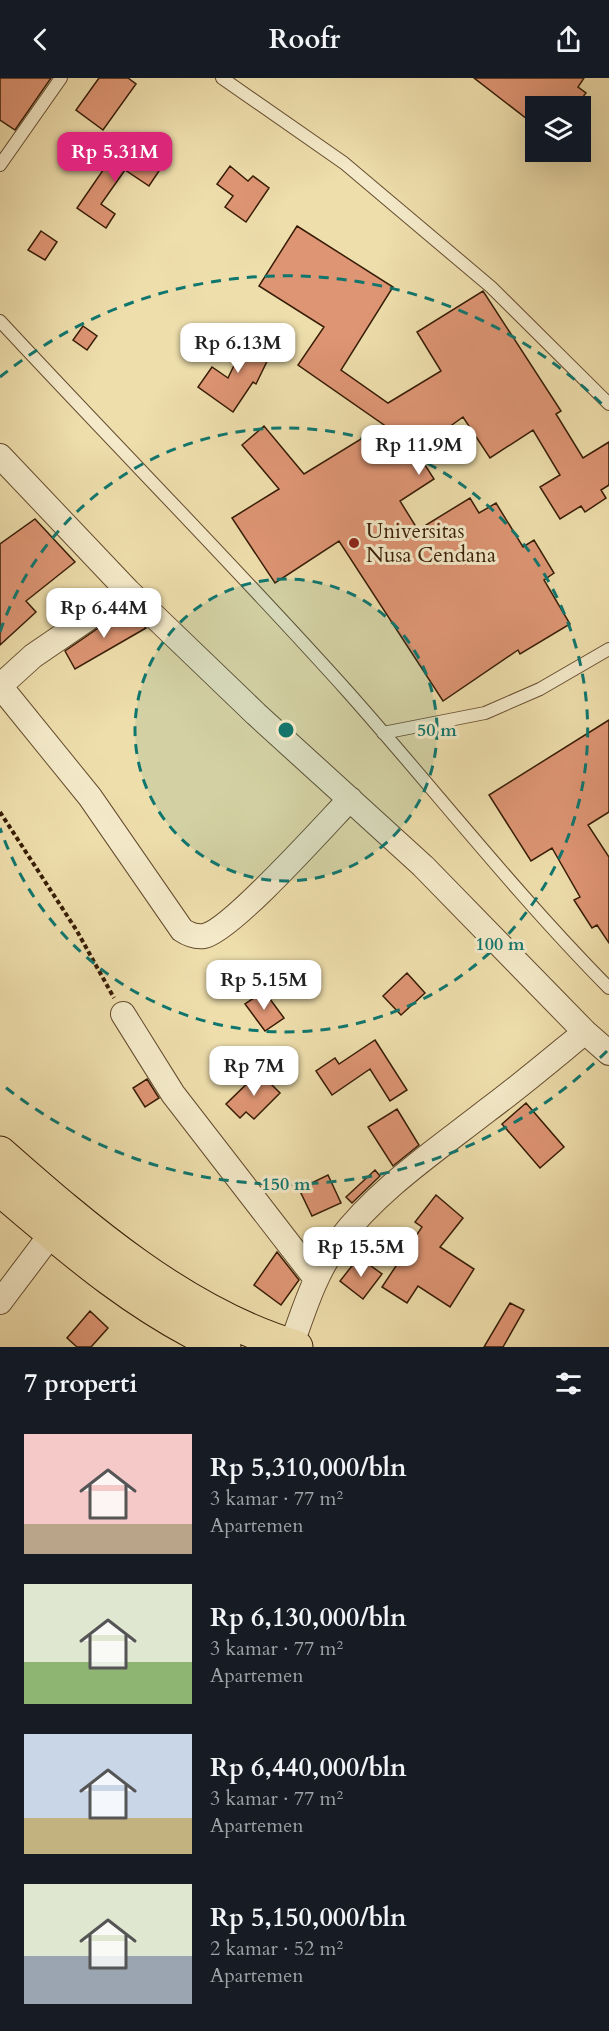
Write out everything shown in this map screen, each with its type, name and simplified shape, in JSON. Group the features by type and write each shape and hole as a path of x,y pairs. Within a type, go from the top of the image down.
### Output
{"highway":[{"path":"0,1153 93,1231 171,1287 227,1319 293,1346"},
{"path":"0,1189 52,1233 159,1314 224,1347"}],"street":[{"path":"0,456 128,591 256,714 423,866 585,1032 609,1053"},
{"path":"128,591 33,656 0,686 90,797 182,930 192,935 204,936 229,921 350,799"},
{"path":"123,1014 172,1094 316,1279"},
{"path":"293,1346 316,1279 339,1241 417,1164 585,1032"},
{"path":"0,1302 52,1233"}],"lane":[{"path":"0,165 61,78"},
{"path":"222,78 353,170 491,287 609,404"},
{"path":"0,321 347,691 417,769 477,845 609,988"},
{"path":"383,733 485,712 540,689 609,649"}],"path":[{"path":"0,812 77,931 123,1014"}],"building":[{"path":"0,78 51,78 15,130 0,120"},
{"path":"99,78 128,78 136,84 103,130 76,110"},
{"path":"474,78 584,78 578,87 586,93 584,96 525,96 525,117"},
{"path":"121,144 159,171 149,186 125,170 101,204 115,214 106,228 77,208"},
{"path":"230,166 248,181 253,176 269,188 246,222 225,207 233,196 217,184"},
{"path":"297,226 393,287 341,370 388,403 441,371 417,332 483,291 561,411 556,414 583,458 609,442 609,485 601,490 606,498 585,512 581,506 560,519 540,487 560,475 533,430 490,458 463,417 416,451 434,479 400,501 418,530 470,498 479,513 496,503 523,547 534,540 554,573 544,580 570,624 520,654 518,650 443,701 339,541 275,583 232,518 279,489 242,445 264,426 304,474 384,425 298,365 324,327 259,286"},
{"path":"41,231 57,242 45,260 28,250"},
{"path":"83,326 97,336 87,350 73,340"},
{"path":"249,334 274,347 256,384 253,382 233,412 198,387 212,367 228,378"},
{"path":"35,519 75,562 26,601 36,612 0,645 0,544"},
{"path":"126,609 132,619 134,617 146,628 75,669 65,651"},
{"path":"609,720 609,812 588,825 609,857 609,943 597,925 592,928 574,900 580,897 552,848 531,861 489,795"},
{"path":"407,973 425,993 401,1015 383,996"},
{"path":"264,991 284,1018 265,1031 245,1004"},
{"path":"375,1040 407,1090 390,1101 370,1069 332,1095 316,1071 335,1058 339,1064"},
{"path":"259,1072 280,1093 254,1119 246,1112 240,1118 226,1104"},
{"path":"147,1079 159,1098 145,1107 133,1088"},
{"path":"526,1103 564,1147 540,1168 502,1124"},
{"path":"397,1109 419,1145 393,1166 368,1127"},
{"path":"375,1170 380,1176 352,1203 346,1197"},
{"path":"328,1175 341,1203 312,1216 299,1189"},
{"path":"436,1195 463,1218 440,1247 474,1269 450,1307 418,1286 407,1303 382,1287 422,1227 415,1222"},
{"path":"277,1252 299,1280 281,1305 254,1285"},
{"path":"359,1257 382,1274 363,1299 340,1281"},
{"path":"510,1303 524,1310 503,1347 484,1347"},
{"path":"90,1311 108,1328 91,1347 77,1347 67,1338"}],"place":[{"name":"Universitas Nusa Cendana","path":"354,543"}]}
